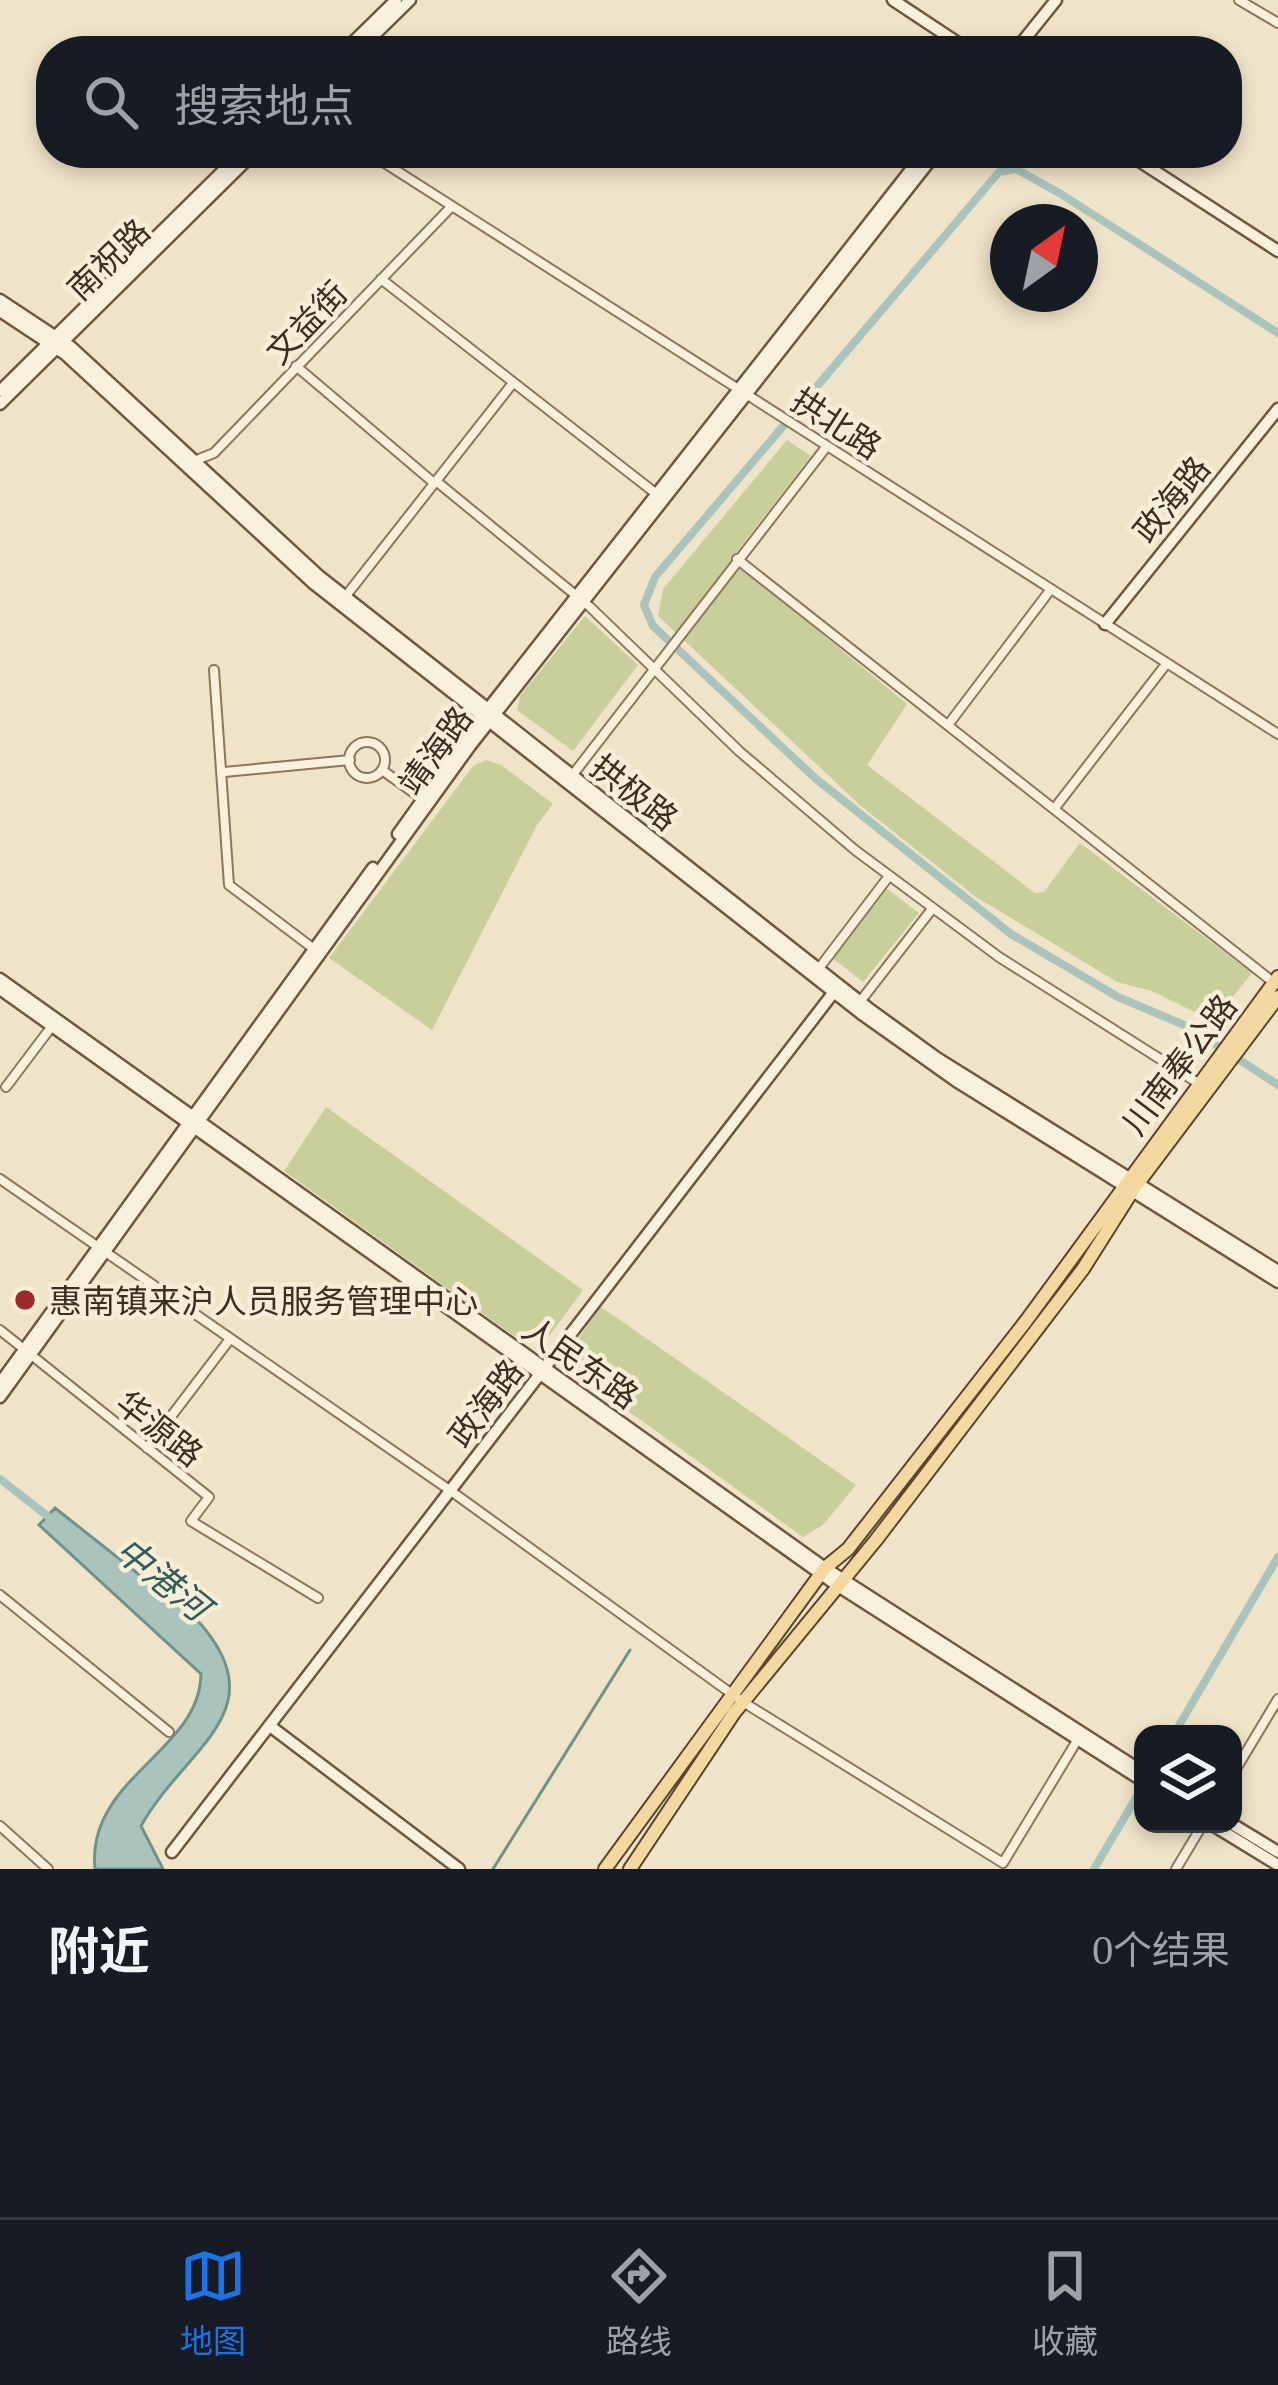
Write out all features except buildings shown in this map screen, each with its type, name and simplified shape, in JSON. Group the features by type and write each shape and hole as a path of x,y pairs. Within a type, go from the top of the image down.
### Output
{"main road":[{"path":"359,36 396,0"},
{"path":"373,36 410,0"},
{"path":"893,0 947,36"},
{"path":"1018,36 1046,0"},
{"path":"1027,36 1056,0"},
{"name":"南祝路","path":"0,404 226,168"},
{"name":"南祝路","path":"0,391 238,168"},
{"name":"靖海路","path":"744,392 913,168"},
{"name":"靖海路","path":"0,1397 100,1249 487,717 924,168"},
{"path":"1150,168 1278,250"},
{"name":"拱极路","path":"0,300 56,341 487,717 571,777 815,973"},
{"name":"拱极路","path":"0,311 56,341 249,528 857,1005 1278,1282"},
{"name":"政海路","path":"1105,624 1278,409"},
{"name":"人民东路","path":"0,979 192,1122 823,1571 1134,1769"},
{"name":"川南奉公路","path":"1130,1183 1277,986"},
{"name":"人民东路","path":"0,988 192,1122"},
{"name":"政海路","path":"172,1852 837,989"},
{"name":"川南奉公路","path":"1130,1183 1198,1083 1219,1066"},
{"path":"630,1869 823,1571 848,1549 1130,1183"},
{"path":"605,1869 738,1697 876,1540 1083,1269 1130,1183"},
{"name":"拱极路","path":"1130,1183 1278,1271"},
{"name":"靖海路","path":"0,1383 26,1353"},
{"path":"270,1726 459,1869"},
{"path":"1242,1830 1278,1852"},
{"path":"1223,1833 1278,1865"}],"street":[{"path":"1239,0 1278,23"},
{"name":"拱北路","path":"392,168 1278,734"},
{"name":"文益街","path":"190,462 214,453 452,206"},
{"path":"381,279 660,498"},
{"path":"296,366 581,599 776,784 889,876 1198,1083"},
{"path":"345,597 513,382"},
{"path":"571,777 827,446"},
{"path":"737,559 1277,986"},
{"path":"947,725 1051,589"},
{"path":"1054,809 1167,663"},
{"path":"214,670 229,885 317,950"},
{"path":"350,760 357,745 372,743 384,753 382,770"},
{"path":"224,772 350,760"},
{"path":"350,760 364,777 382,770"},
{"path":"382,770 425,801"},
{"path":"815,973 889,876"},
{"path":"857,1005 932,909"},
{"path":"2,1088 52,1026"},
{"path":"0,1179 452,1491 738,1697 1003,1863 1080,1736"},
{"name":"华源路","path":"0,1330 208,1497 191,1521 318,1598"},
{"path":"147,1448 230,1339"},
{"path":"0,1595 169,1732"},
{"path":"1242,1759 1278,1699"},
{"path":"0,1826 48,1869"},
{"path":"1176,1869 1201,1833"}],"green space":[{"path":"787,440 811,456 731,559 907,704 867,765 1035,893 1044,892 1080,843 1252,973 1213,1021 1152,991 1117,982 976,897 861,806 658,616 663,589"},
{"path":"585,616 638,665 573,751 517,710 520,696"},
{"path":"486,760 501,765 553,804 537,825 432,1030 329,958 473,766"},
{"path":"886,888 919,913 863,982 831,957"},
{"path":"326,1107 583,1290 550,1335 524,1343 284,1171"},
{"path":"600,1307 856,1485 823,1525 803,1537 570,1369 568,1354"}],"water":[{"path":"55,1508 198,1621 221,1652 229,1680 227,1705 216,1728 141,1826 163,1869 95,1869 97,1838 124,1788 183,1725 196,1701 201,1674 39,1525"}],"waterway":[{"path":"1278,333 1061,194 1016,169 999,172 655,577 644,605 653,626 815,778 1011,934 1118,997 1189,1027 1278,1085"},
{"name":"中港河","path":"0,1479 54,1521"},
{"path":"1179,1725 1278,1557"},
{"path":"493,1869 630,1650"},
{"path":"1094,1869 1134,1801"}],"place":[{"name":"惠南镇来沪人员服务管理中心","path":"25,1300"}]}
